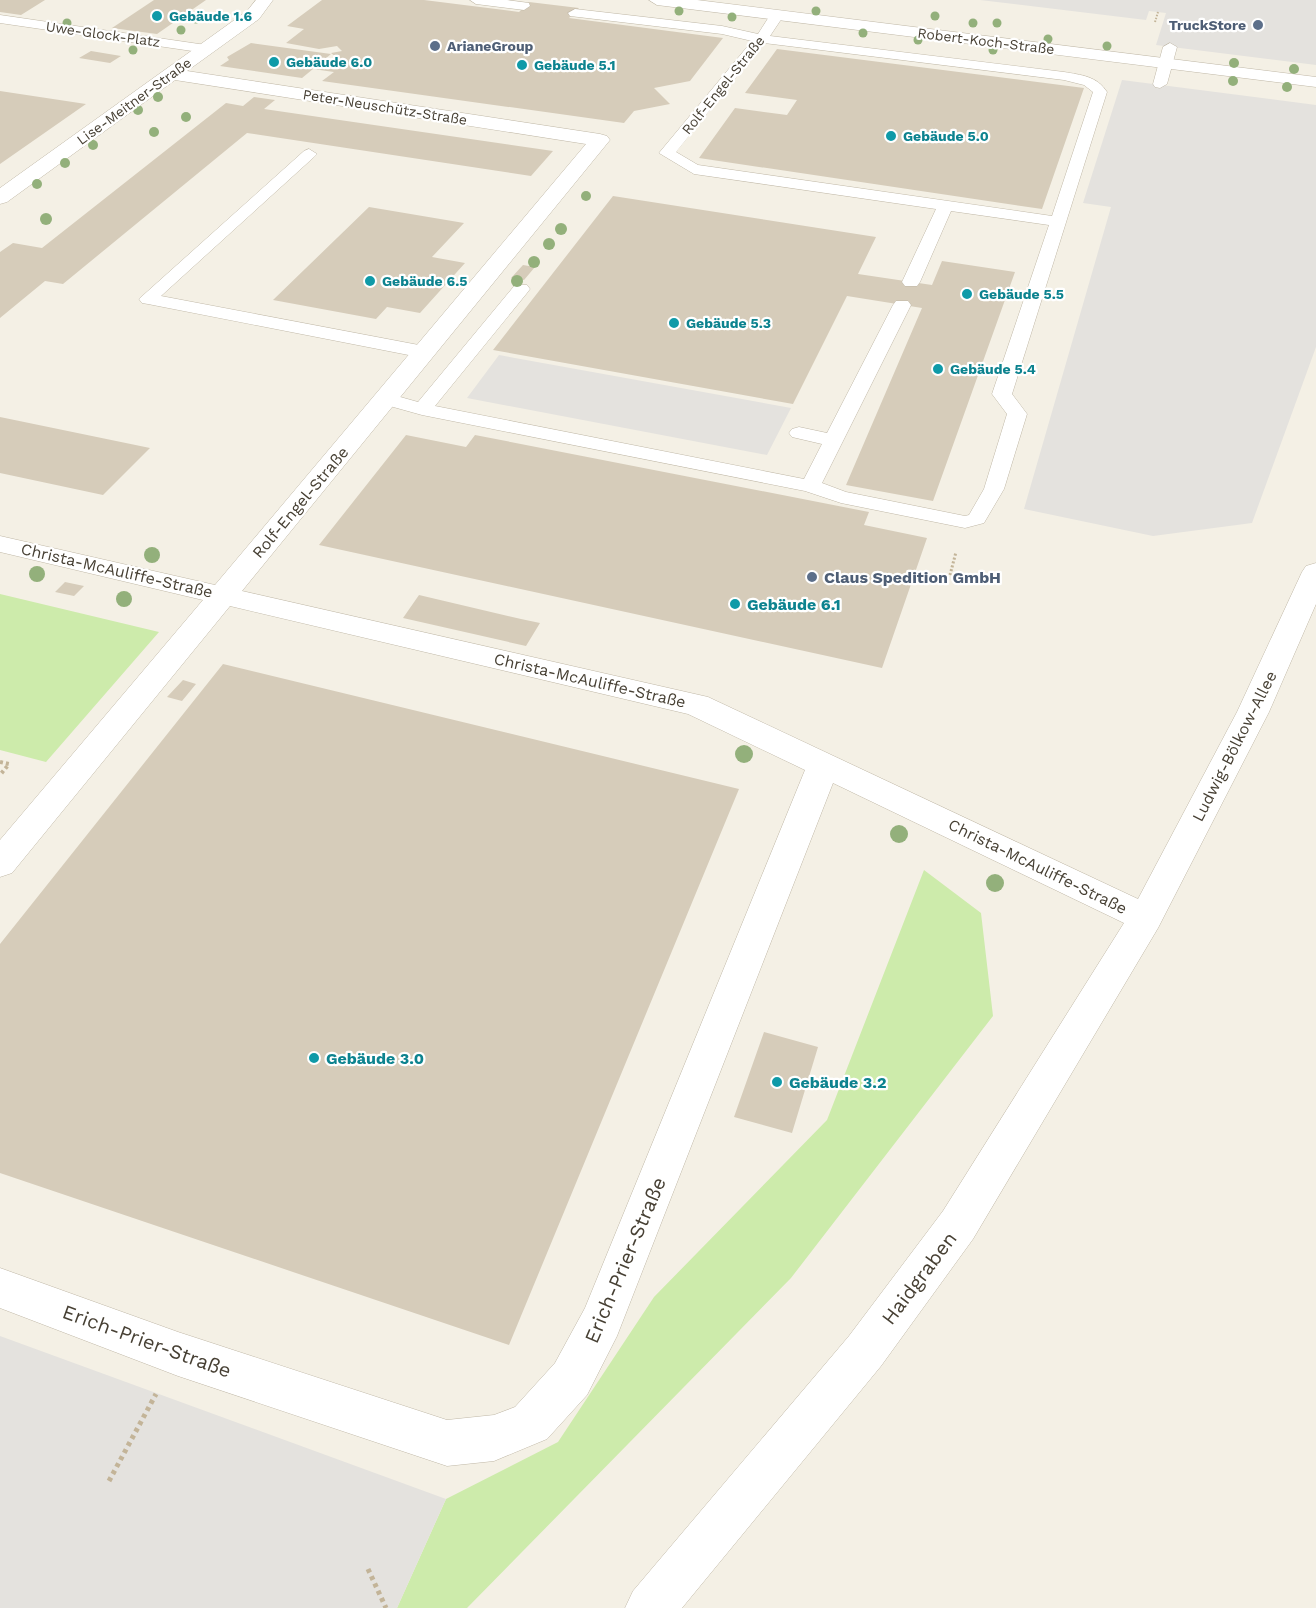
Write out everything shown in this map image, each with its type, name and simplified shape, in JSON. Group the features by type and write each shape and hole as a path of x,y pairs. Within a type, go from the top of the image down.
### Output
{"street":[{"name":"Lise-Meitner-Straße","path":"0,198 253,15 265,0"},
{"name":"Robert-Koch-Straße","path":"657,0 777,15 1168,55 1316,82"},
{"name":"Peter-Neuschütz-Straße","path":"171,74 600,140"},
{"name":"Rolf-Engel-Straße","path":"0,864 600,140"},
{"name":"Christa-McAuliffe-Straße","path":"0,544 697,705 1146,918"},
{"name":"Ludwig-Bölkow-Allee","path":"1146,918 1253,712 1316,572"},
{"name":"Erich-Prier-Straße","path":"0,1288 178,1354 447,1443 494,1438 531,1423 571,1378 602,1322 824,764"},
{"name":"Haidgraben","path":"650,1608 865,1351 958,1226 1146,918"}],"lane":[{"path":"476,0 524,6"},
{"path":"386,399 422,409 810,486 841,497 965,522 977,519 994,489 1017,414 1002,394 1056,221 1100,92 1097,85 1064,76 761,39 722,30 575,13"},
{"name":"Rolf-Engel-Straße","path":"777,15 761,39 667,153 694,169 945,206"},
{"name":"Uwe-Glock-Platz","path":"0,19 206,49"},
{"path":"1160,84 1168,55"},
{"path":"309,153 148,299 424,352"},
{"path":"911,282 945,206 1056,221"},
{"path":"422,409 521,289"},
{"path":"810,486 902,305"},
{"path":"799,433 833,440"}],"path":[{"path":"0,762 9,765 0,775"},
{"path":"109,1480 178,1354"},
{"path":"368,1569 386,1608"}],"green space":[{"path":"0,594 159,632 46,762 0,750"},
{"path":"924,870 981,913 993,1016 791,1278 467,1608 397,1608 446,1499 558,1442 654,1297 827,1120"}],"shaded area":[{"name":"TruckStore","path":"980,0 1316,0 1316,65 1156,45 1166,13 1149,11 1146,20"},
{"path":"1122,80 1316,105 1316,347 1252,523 1153,536 1024,509 1111,207 1083,203"},
{"path":"499,355 791,408 767,455 467,398"},
{"path":"0,1336 446,1499 397,1608 0,1608"}],"building":[{"path":"0,0 45,0 21,15 0,12"},
{"name":"Gebäude 1.6","path":"154,0 206,0 157,34 112,28"},
{"name":"Gebäude 5.1","path":"322,0 424,0 519,12 529,2 579,8 569,18 723,38 690,81 654,88 670,104 634,111 624,123 322,81 334,72 313,69 302,78 220,66 229,60 227,57 251,43 331,54 319,64 328,66 337,58 331,53 342,51 337,46 319,49 286,43 304,29 287,26"},
{"name":"Gebäude 5.0","path":"777,49 1084,88 1042,209 699,158 735,108 787,115 797,100 745,93"},
{"path":"91,51 121,56 110,63 79,58"},
{"path":"0,91 86,104 0,164"},
{"path":"254,97 275,100 264,109 553,151 531,176 247,133 63,284 45,281 0,318 0,252 13,243 42,248 226,103 243,106"},
{"name":"Gebäude 5.3","path":"613,196 876,237 858,274 932,285 942,261 1015,272 933,501 846,485 922,308 847,296 793,404 493,350"},
{"name":"Gebäude 6.5","path":"369,207 464,223 432,257 465,263 420,313 387,307 376,319 273,300"},
{"path":"523,265 535,267 524,280 511,278"},
{"path":"0,417 150,448 103,495 0,473"},
{"name":"Gebäude 6.1","path":"406,435 466,447 475,435 869,512 864,525 927,538 882,668 319,545"},
{"path":"65,582 84,586 74,596 55,592"},
{"path":"419,595 540,623 526,646 403,618"},
{"name":"Gebäude 3.0","path":"223,664 739,789 509,1345 0,1173 0,944"},
{"path":"183,680 196,684 182,701 167,697"},
{"name":"Gebäude 3.2","path":"764,1032 818,1047 792,1133 734,1117"}],"place":[{"name":"Gebäude 1.6","path":"157,16"},
{"name":"TruckStore","path":"1258,25"},
{"name":"ArianeGroup","path":"435,46"},
{"name":"Gebäude 6.0","path":"274,62"},
{"name":"Gebäude 5.1","path":"522,65"},
{"name":"Gebäude 5.0","path":"891,136"},
{"name":"Gebäude 6.5","path":"370,281"},
{"name":"Gebäude 5.5","path":"967,294"},
{"name":"Gebäude 5.3","path":"674,323"},
{"name":"Gebäude 5.4","path":"938,369"},
{"name":"Claus Spedition GmbH","path":"812,577"},
{"name":"Gebäude 6.1","path":"735,604"},
{"name":"Gebäude 3.0","path":"314,1058"},
{"name":"Gebäude 3.2","path":"777,1082"}]}
